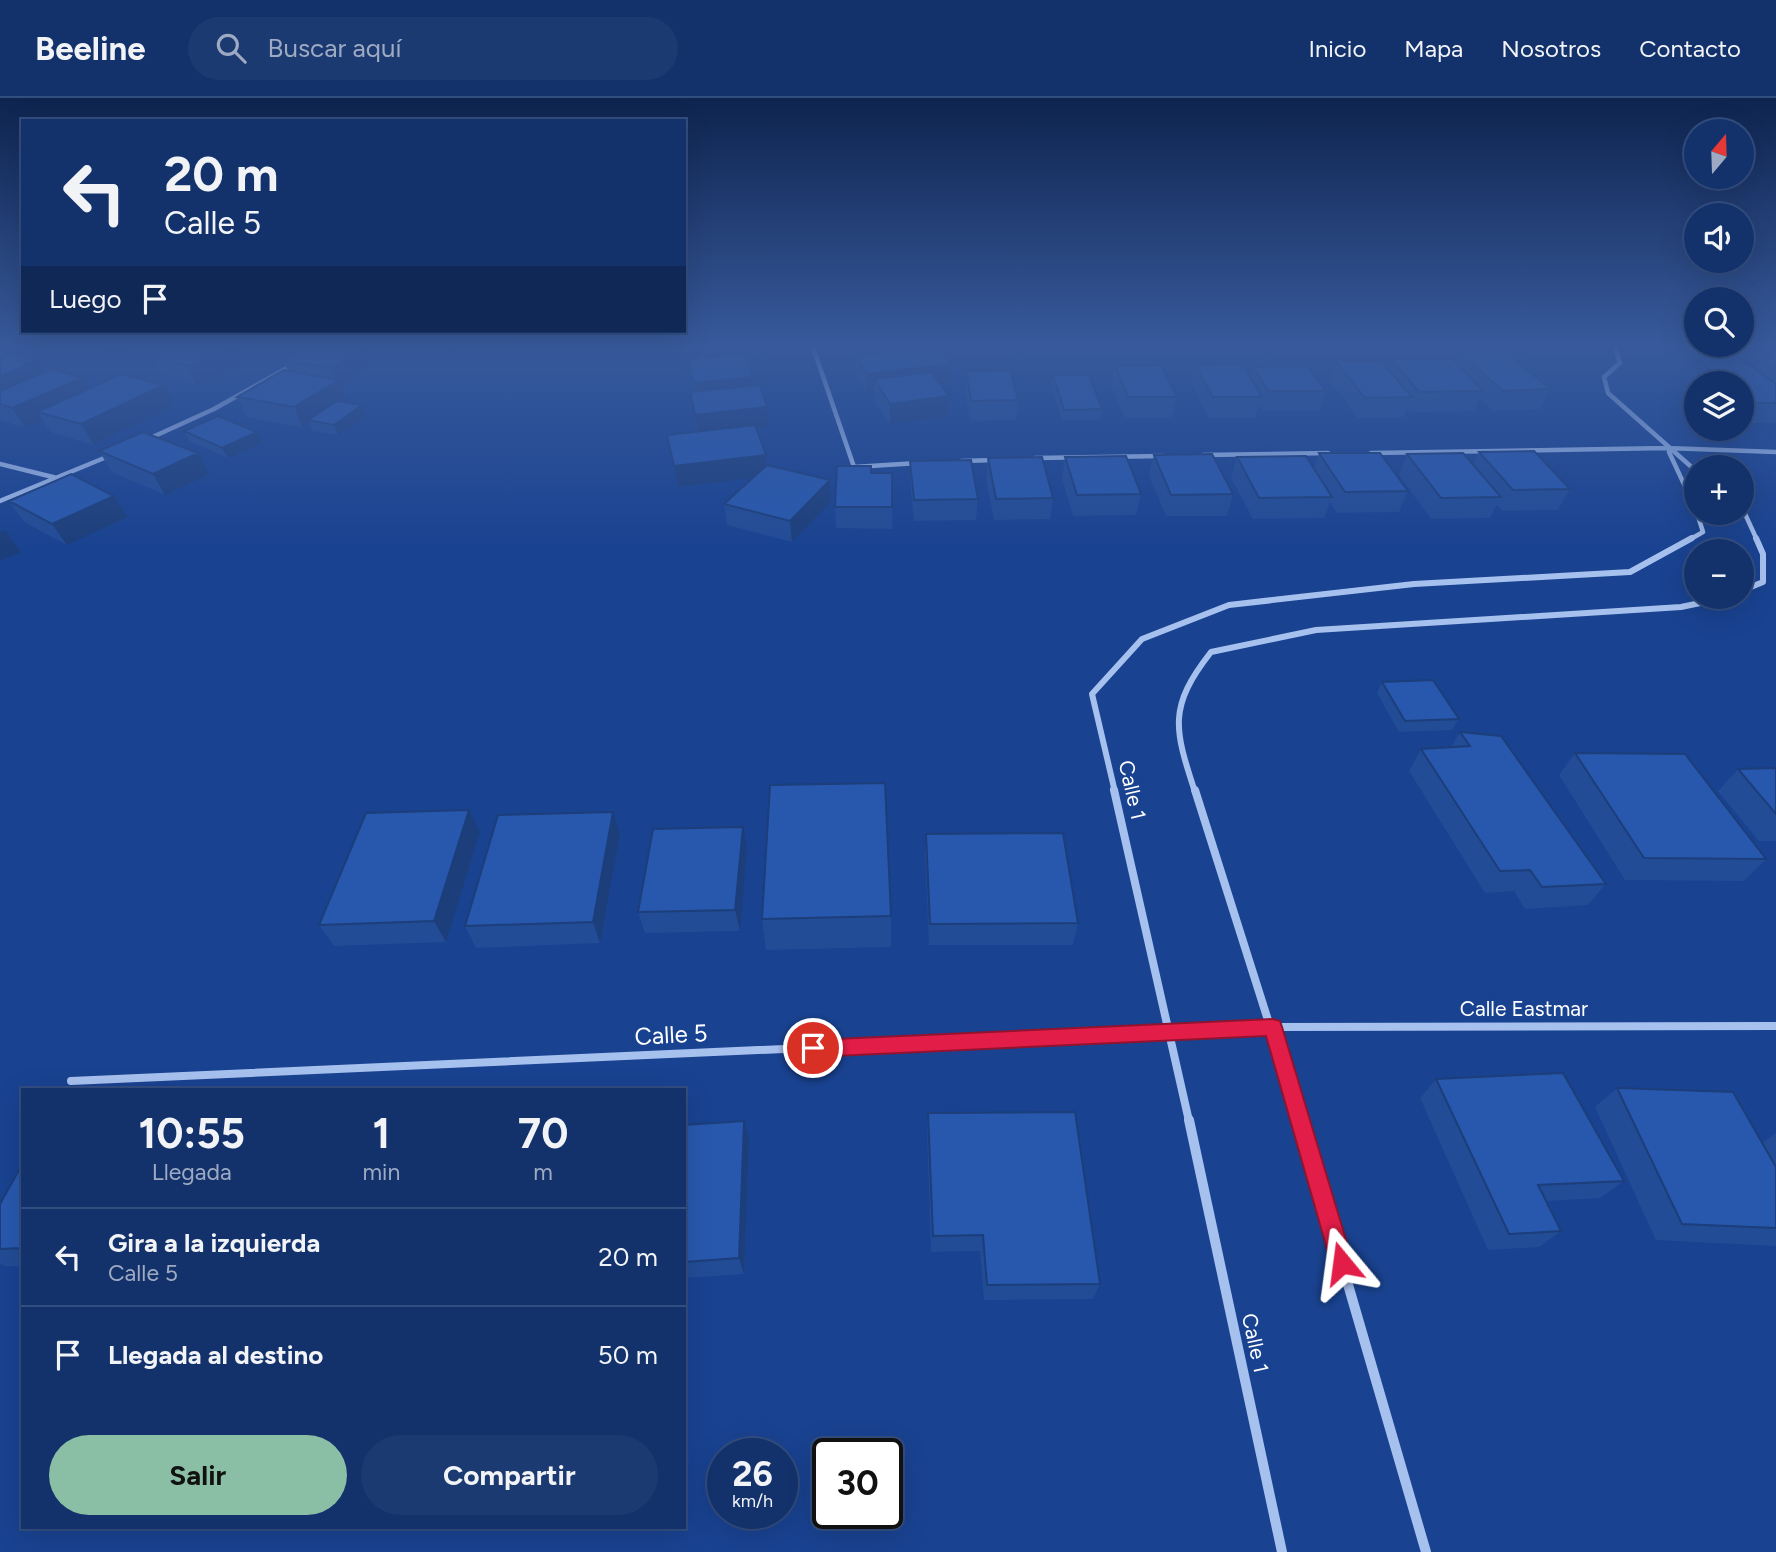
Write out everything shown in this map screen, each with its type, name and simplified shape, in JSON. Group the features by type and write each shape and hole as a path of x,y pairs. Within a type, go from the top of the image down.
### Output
{"street":[{"path":"142,441 201,415"},
{"path":"836,415 854,467 922,462"},
{"name":"Calle 1","path":"1631,415 1684,461"},
{"path":"1358,453 1667,448 1776,452"},
{"name":"Calle 1","path":"1667,448 1684,485"},
{"path":"0,501 59,479 118,452"},
{"path":"1192,455 1330,453"},
{"path":"1028,458 1164,456"},
{"path":"949,461 1002,460"},
{"path":"0,464 59,479"},
{"name":"Calle 1","path":"1282,1552 1170,1032 1092,694 1142,639 1229,605 1414,584 1630,572 1703,532 1701,525"},
{"path":"1750,525 1763,554 1763,582 1754,586"},
{"path":"1426,1552 1273,1027 1177,726 1183,687 1211,652 1316,630 1684,606"},
{"name":"Calle Eastmar","path":"1273,1027 1776,1026"},
{"name":"Calle 5","path":"71,1081 1273,1027"}],"building":[{"path":"47,415 100,415 81,424"},
{"path":"316,415 348,415 334,425 308,420"},
{"path":"218,416 257,432 222,448 184,431"},
{"path":"755,425 766,455 674,466 667,435"},
{"path":"143,432 198,453 153,474 99,451"},
{"path":"1534,451 1570,489 1513,490 1479,452"},
{"path":"1319,453 1380,453 1408,491 1345,492"},
{"path":"1463,453 1501,497 1441,498 1407,454"},
{"path":"1212,454 1233,494 1171,495 1154,455"},
{"path":"1126,456 1141,494 1077,495 1065,457"},
{"path":"1306,456 1332,497 1259,498 1237,457"},
{"path":"1042,457 1053,498 996,499 988,458"},
{"path":"971,460 978,499 914,500 910,461"},
{"path":"767,465 830,480 790,521 724,504"},
{"path":"837,466 871,466 871,473 892,473 892,507 835,507"},
{"path":"71,474 114,496 52,524 9,501"},
{"path":"1433,680 1459,719 1405,721 1382,682"},
{"path":"1460,732 1501,736 1606,884 1542,887 1530,870 1500,871 1421,749 1470,746"},
{"path":"1575,753 1685,754 1766,859 1644,858"},
{"path":"1776,768 1776,814 1738,769"},
{"path":"885,783 891,916 762,919 770,785"},
{"path":"469,810 434,921 319,925 366,813"},
{"path":"613,812 593,922 465,926 498,815"},
{"path":"743,827 735,910 638,912 653,829"},
{"path":"1063,833 1078,923 930,924 926,834"},
{"path":"1563,1073 1624,1181 1538,1185 1561,1231 1509,1234 1436,1079"},
{"path":"1617,1088 1733,1092 1776,1167 1776,1228 1682,1224"},
{"path":"1075,1112 1100,1284 987,1285 983,1235 933,1236 928,1113"},
{"path":"744,1121 739,1258 686,1262 686,1125"},
{"path":"21,1167 21,1248 0,1249 0,1204"}],"route":[{"path":"813,1048 1273,1027 1342,1263"}]}
